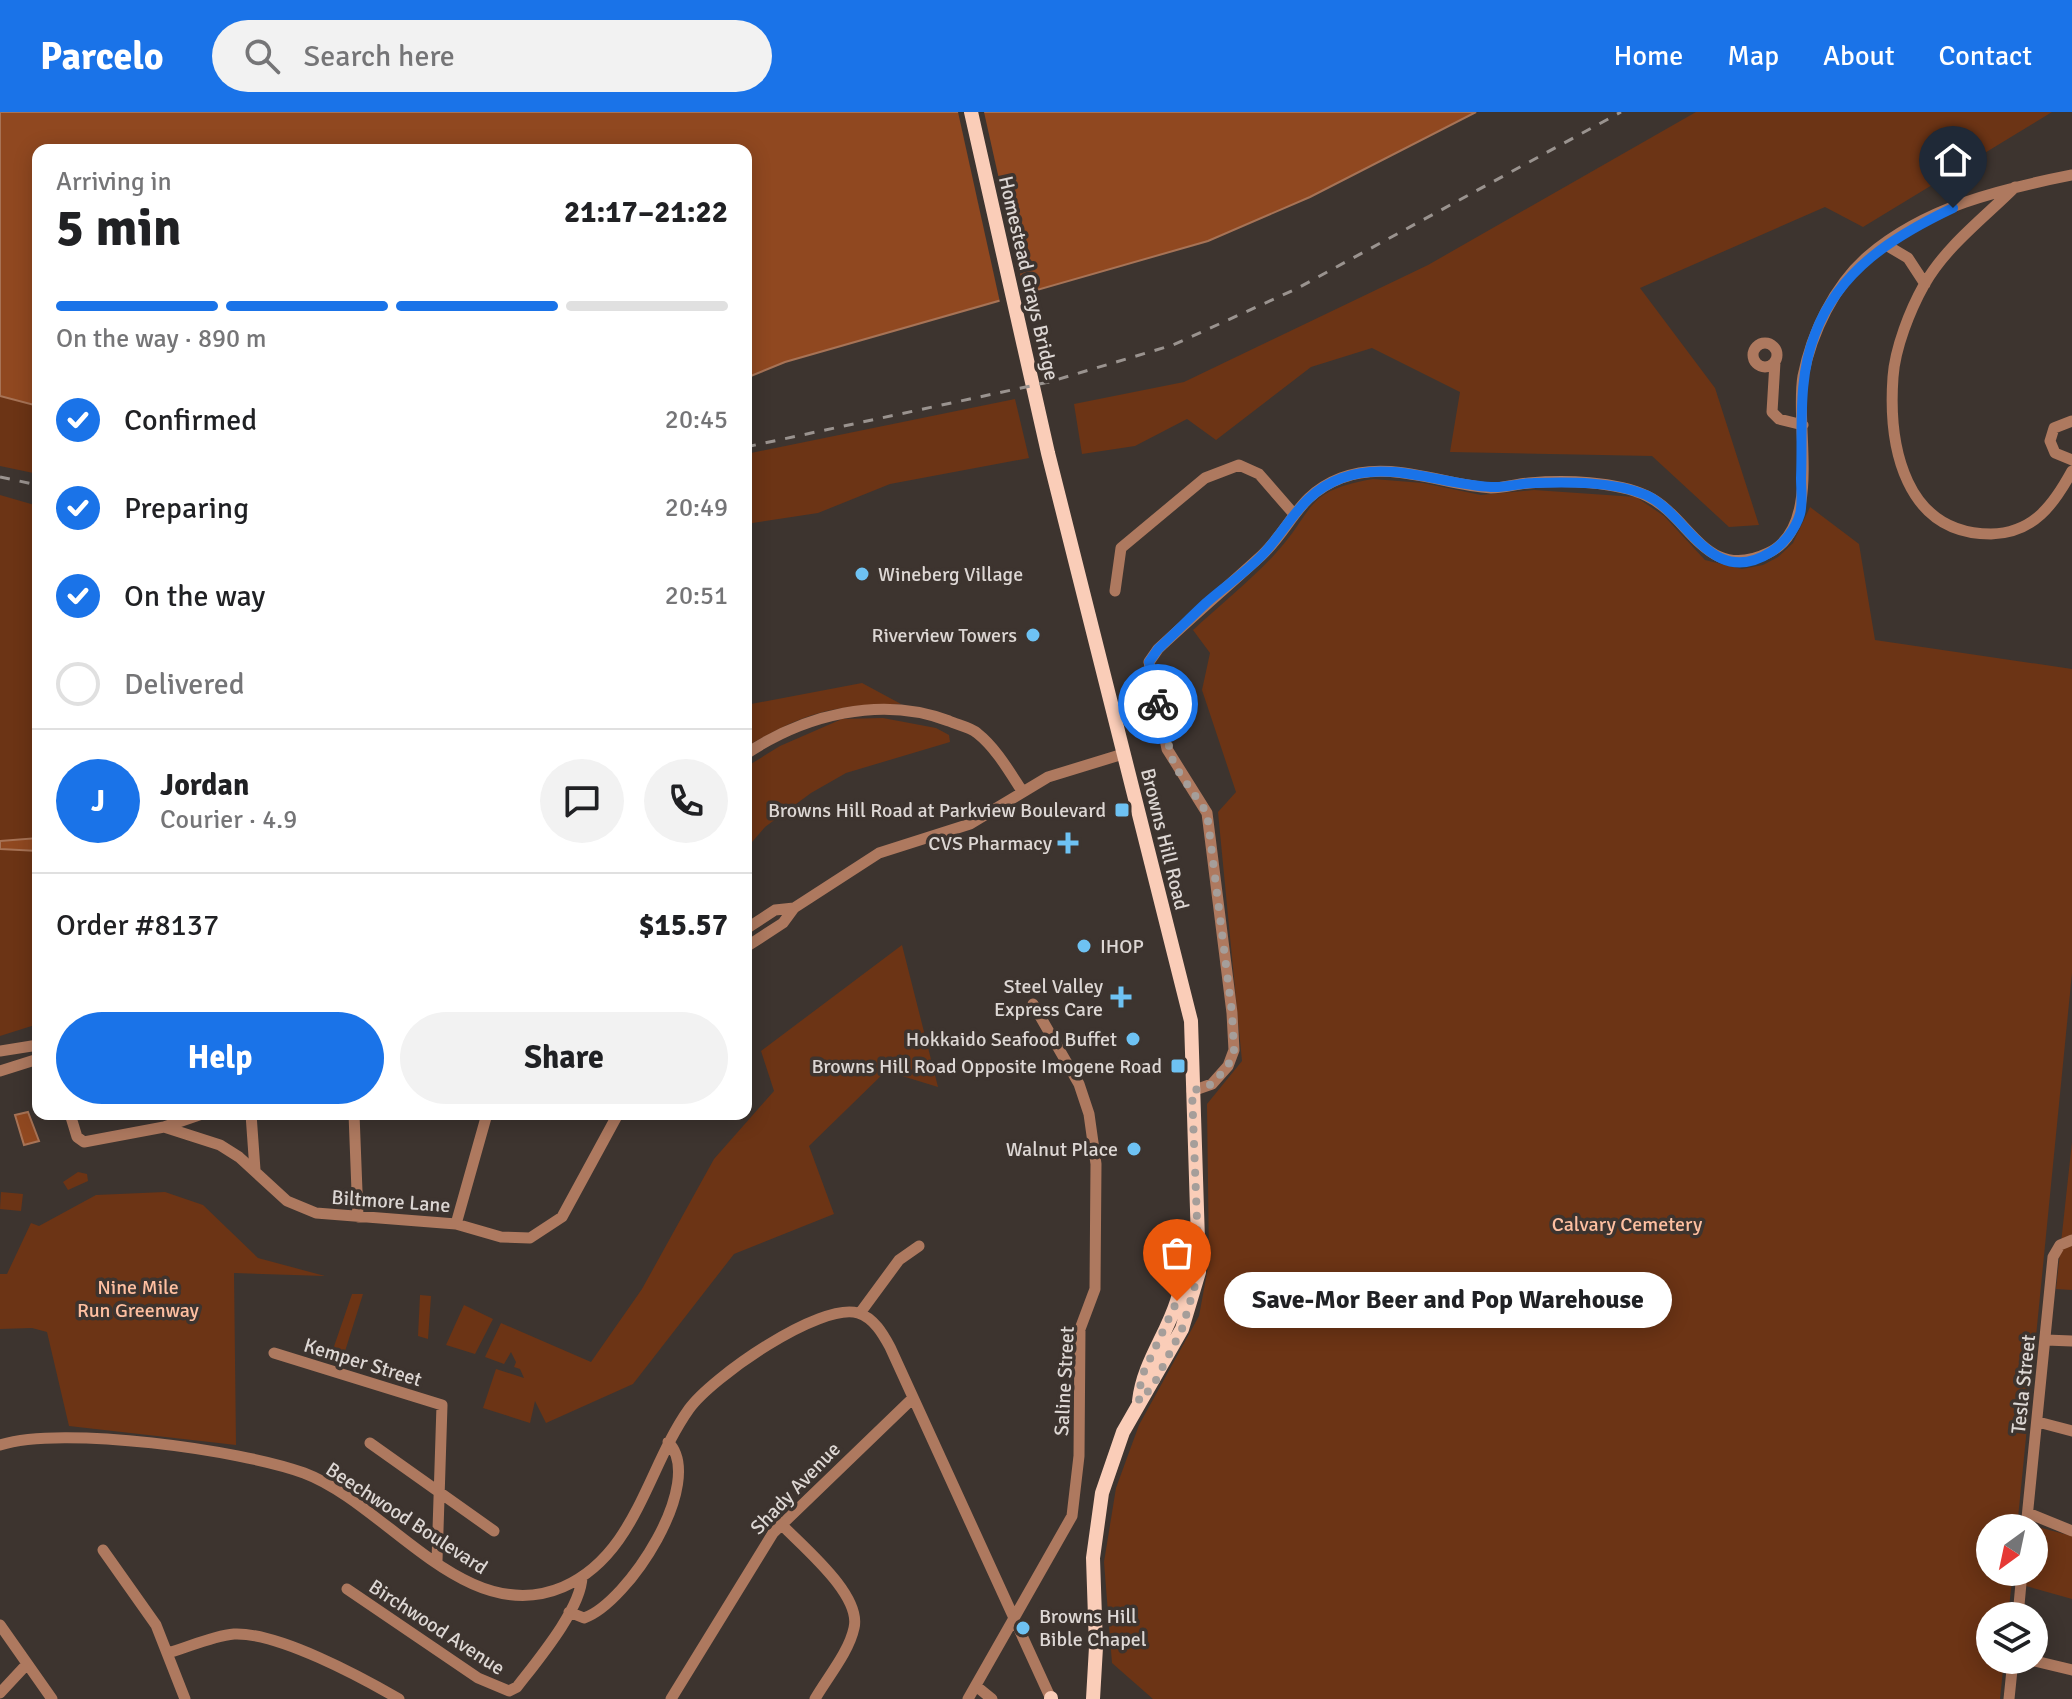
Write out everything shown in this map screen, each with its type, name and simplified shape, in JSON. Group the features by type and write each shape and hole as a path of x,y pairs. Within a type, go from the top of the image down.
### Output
{"main road":[{"name":"Homestead Grays Bridge","path":"971,112 1048,453"},
{"name":"Browns Hill Road","path":"1048,453 1191,1021 1195,1241 1186,1258 1169,1323 1141,1378 1139,1401 1110,1462 1095,1529 1092,1697"}],"street":[{"path":"1192,1091 1212,1084 1228,1066 1234,1050 1232,1013 1207,813 1167,749 1149,662 1204,605 1264,553 1311,494 1343,477 1374,472 1413,474 1466,486 1496,488 1530,483 1628,488 1650,497 1702,548 1727,559 1748,560 1771,552 1789,535 1800,513 1803,379 1814,335 1828,307 1849,278 1869,256 1886,245 1973,198 2072,175"},
{"path":"2016,187 1960,239 1925,284 1893,374 1898,456 1916,497 1930,515 1950,529 2001,534 2030,523 2053,506 2072,471"},
{"path":"1886,245 1908,258 1925,284"},
{"path":"1769,364 1772,412 1779,419 1803,425"},
{"path":"2072,421 2054,428 2050,441 2060,458 2072,460"},
{"path":"1115,591 1121,548 1205,478 1239,465 1259,474 1293,513"},
{"path":"752,750 774,735 816,718 867,710 907,710 975,731 993,748 1022,791"},
{"path":"752,943 783,923 794,908 879,853 970,824 988,816 1022,791 1048,777 1123,754"},
{"path":"752,925 775,910 794,908"},
{"name":"Saline Street","path":"968,1699 1072,1516 1079,1456 1080,1329 1095,1289 1098,1245 1096,1164 1089,1114 1079,1084 1033,1004"},
{"path":"0,1051 32,1046"},
{"path":"0,1071 32,1061"},
{"path":"72,1120 77,1137 84,1142 164,1127 184,1120"},
{"path":"251,1120 255,1171"},
{"path":"354,1120 358,1217"},
{"path":"456,1224 485,1120"},
{"name":"Biltmore Lane","path":"164,1127 220,1145 255,1171 287,1201 316,1213 456,1224 516,1238 530,1238 562,1217 615,1120"},
{"name":"Tesla Street","path":"2028,1513 2053,1257 2066,1243"},
{"path":"919,1246 899,1260 860,1313 882,1333 1051,1699"},
{"name":"Beechwood Boulevard","path":"0,1445 60,1435 216,1454 304,1473 334,1489 471,1586 498,1593 543,1592 582,1577 617,1545 668,1442 705,1390 746,1357 808,1325 843,1312 860,1313"},
{"path":"2046,1340 2072,1341"},
{"name":"Kemper Street","path":"274,1353 442,1405 439,1490"},
{"name":"Shady Avenue","path":"671,1699 753,1562 781,1524 913,1398"},
{"path":"2038,1422 2072,1431"},
{"path":"582,1577 582,1592 569,1612 584,1618 601,1610 635,1574 651,1549 679,1481 680,1459 668,1442"},
{"path":"370,1443 494,1531"},
{"path":"437,1561 439,1490"},
{"path":"2028,1513 2072,1531"},
{"path":"781,1524 841,1588 855,1611 852,1635 815,1699"},
{"path":"103,1550 141,1599 168,1653 185,1699"},
{"name":"Birchwood Avenue","path":"347,1589 478,1678 509,1691 517,1687 569,1612"},
{"path":"0,1625 52,1699"},
{"path":"168,1653 222,1636 251,1635 344,1667 399,1699"},
{"path":"0,1693 27,1664"},
{"path":"2048,1664 2072,1670"},
{"path":"2009,1699 2012,1674"},
{"path":"976,1686 992,1699"}],"green space":[{"path":"1696,112 2052,112 1863,227 1825,207 1640,288 1715,388 1759,525 1729,527 1652,456 1450,452 1460,392 1372,348 1311,367 1216,440 1187,419 1135,446 1082,454 1074,404 1184,382 1428,265"},
{"path":"0,396 32,404 32,473 0,466"},
{"path":"1015,399 1029,458 890,484 818,513 752,523 752,453"},
{"name":"Calvary Cemetery","path":"1373,479 1423,483 1481,495 1534,490 1636,497 1664,516 1705,560 1742,569 1763,565 1778,557 1793,543 1810,507 1859,544 1875,640 2072,669 2072,973 2018,1514 1976,1514 1976,1586 2011,1586 2010,1602 1976,1602 1976,1674 2003,1674 2000,1699 1153,1699 1112,1663 1104,1562 1116,1488 1139,1425 1199,1316 1209,1262 1207,1104 1242,1061 1218,812 1236,792 1202,690 1210,653 1193,630 1265,564 1313,504 1322,496 1350,484"},
{"path":"0,495 32,504 32,1026 0,1036"},
{"path":"862,683 901,704 856,706 820,713 803,718 752,744 752,704"},
{"path":"883,718 936,728 949,735 950,742 846,773 811,793 765,827 752,842 752,763 780,746 842,719"},
{"path":"902,945 938,1087 886,1071 809,1146 834,1214 734,1254 633,1384 546,1423 535,1401 530,1423 483,1408 496,1369 524,1378 520,1369 514,1367 516,1362 511,1352 504,1364 485,1357 501,1323 591,1362 642,1289 714,1159 748,1120 752,1120 752,1116 774,1091 761,1051"},
{"path":"2072,1142 2072,1290 2056,1289"},
{"path":"78,1172 87,1174 88,1181 68,1190 63,1182"},
{"path":"1,1192 23,1194 21,1211 0,1209"},
{"name":"Nine Mile Run Greenway","path":"165,1192 203,1205 258,1258 325,1276 234,1273 236,1445 69,1426 47,1332 32,1328 0,1329 0,1274 7,1274 31,1223 39,1226 96,1195"},
{"path":"352,1294 363,1294 341,1364 329,1361"},
{"path":"420,1295 431,1296 428,1339 418,1336"},
{"path":"464,1305 493,1319 475,1354 446,1345"},
{"path":"2048,1530 2072,1536 2072,1599 2026,1586 2048,1586"}],"shaded area":[{"path":"0,112 1476,112 1310,197 1208,241 785,362 752,376 752,144 32,144 32,404 0,396"},
{"path":"32,838 32,851 0,849 0,841"},
{"path":"28,1112 39,1141 24,1145 15,1115"}],"pier":[{"path":"958,112 984,112 1026,300 1001,307"}],"railway":[{"path":"752,446 1049,382 1173,345 1296,289 1621,112"},
{"path":"0,477 32,484"}],"way so far":[{"path":"1158,704 1167,749 1174,765 1200,798 1207,813 1234,1050 1224,1073 1212,1084 1192,1091 1195,1241 1200,1258 1199,1272 1182,1329 1153,1386 1139,1401 1141,1378 1177,1301"}],"place":[{"name":"Wineberg Village","path":"862,574"},
{"name":"Riverview Towers","path":"1033,635"},
{"name":"Browns Hill Road at Parkview Boulevard","path":"1122,810"},
{"name":"CVS Pharmacy","path":"1068,843"},
{"name":"IHOP","path":"1084,946"},
{"name":"Steel Valley Express Care","path":"1121,997"},
{"name":"Hokkaido Seafood Buffet","path":"1133,1039"},
{"name":"Browns Hill Road Opposite Imogene Road","path":"1178,1066"},
{"name":"Walnut Place","path":"1134,1149"},
{"name":"Save-Mor Beer and Pop Warehouse","path":"1177,1301"},
{"name":"Browns Hill Bible Chapel","path":"1023,1628"}],"route":[{"path":"1158,704 1149,662 1158,649 1264,553 1311,494 1343,477 1374,472 1413,474 1466,486 1496,488 1530,483 1628,488 1650,497 1702,548 1727,559 1748,560 1771,552 1789,535 1800,513 1803,379 1814,335 1828,307 1869,256 1907,231 1953,208"}]}
